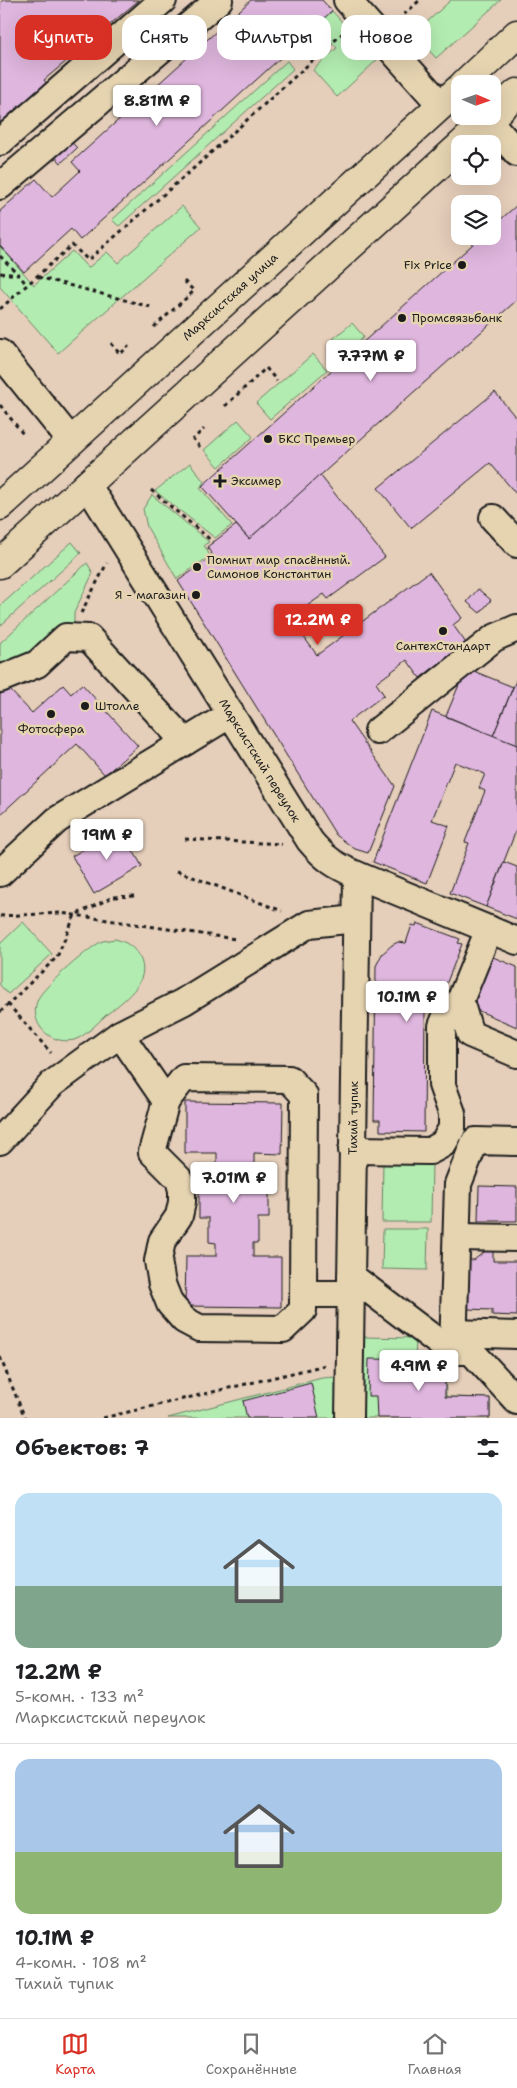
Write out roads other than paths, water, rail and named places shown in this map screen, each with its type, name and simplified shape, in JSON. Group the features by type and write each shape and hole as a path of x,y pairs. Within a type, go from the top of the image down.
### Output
{"main road":[{"path":"474,75 517,34"},
{"path":"501,108 517,94"},
{"name":"Марксистская улица","path":"0,506 451,96"},
{"path":"472,135 483,125"},
{"path":"0,564 451,154"}],"street":[{"path":"0,142 164,0"},
{"path":"0,186 219,0"},
{"path":"355,8 451,96"},
{"path":"492,125 517,154"},
{"path":"0,353 70,441"},
{"name":"Марксистский переулок","path":"87,484 310,841 334,865 517,941"},
{"path":"493,518 517,544"},
{"path":"378,732 494,638 517,628"},
{"path":"0,679 37,664 66,637 89,638 185,742"},
{"path":"0,873 57,820 231,714"},
{"name":"Тихий тупик","path":"349,1418 356,875"},
{"path":"0,1141 52,1084 120,1034 182,1002 309,924 356,919"},
{"path":"352,1150 430,1151 443,1144 452,1128 452,1113 442,1085 442,1026 447,1014 460,1001 489,929"},
{"path":"460,1001 470,1034 517,1054"},
{"path":"120,1034 166,1101"},
{"path":"184,1078 288,1079 304,1095 303,1294 303,1310 284,1329 199,1328 184,1320 170,1304 162,1284 158,1261 162,1241 179,1216 182,1190 179,1179 152,1152 166,1101 184,1078"},
{"path":"303,1294 351,1285 450,1351 453,1342 458,1184 475,1141 517,1142"},
{"path":"457,1237 517,1238"},
{"path":"453,1342 517,1335"},
{"path":"453,1342 471,1351 517,1401"}],"place":[{"name":"Fix Price","path":"462,265"},
{"name":"Промсвязьбанк","path":"402,318"},
{"name":"БКС Премьер","path":"268,439"},
{"name":"Эксимер","path":"220,481"},
{"name":"Помнит мир спасённый. Симонов Константин","path":"197,567"},
{"name":"Я - магазин","path":"196,595"},
{"name":"СантехСтандарт","path":"443,631"},
{"name":"Штолле","path":"85,706"},
{"name":"Фотосфера","path":"51,714"}]}
